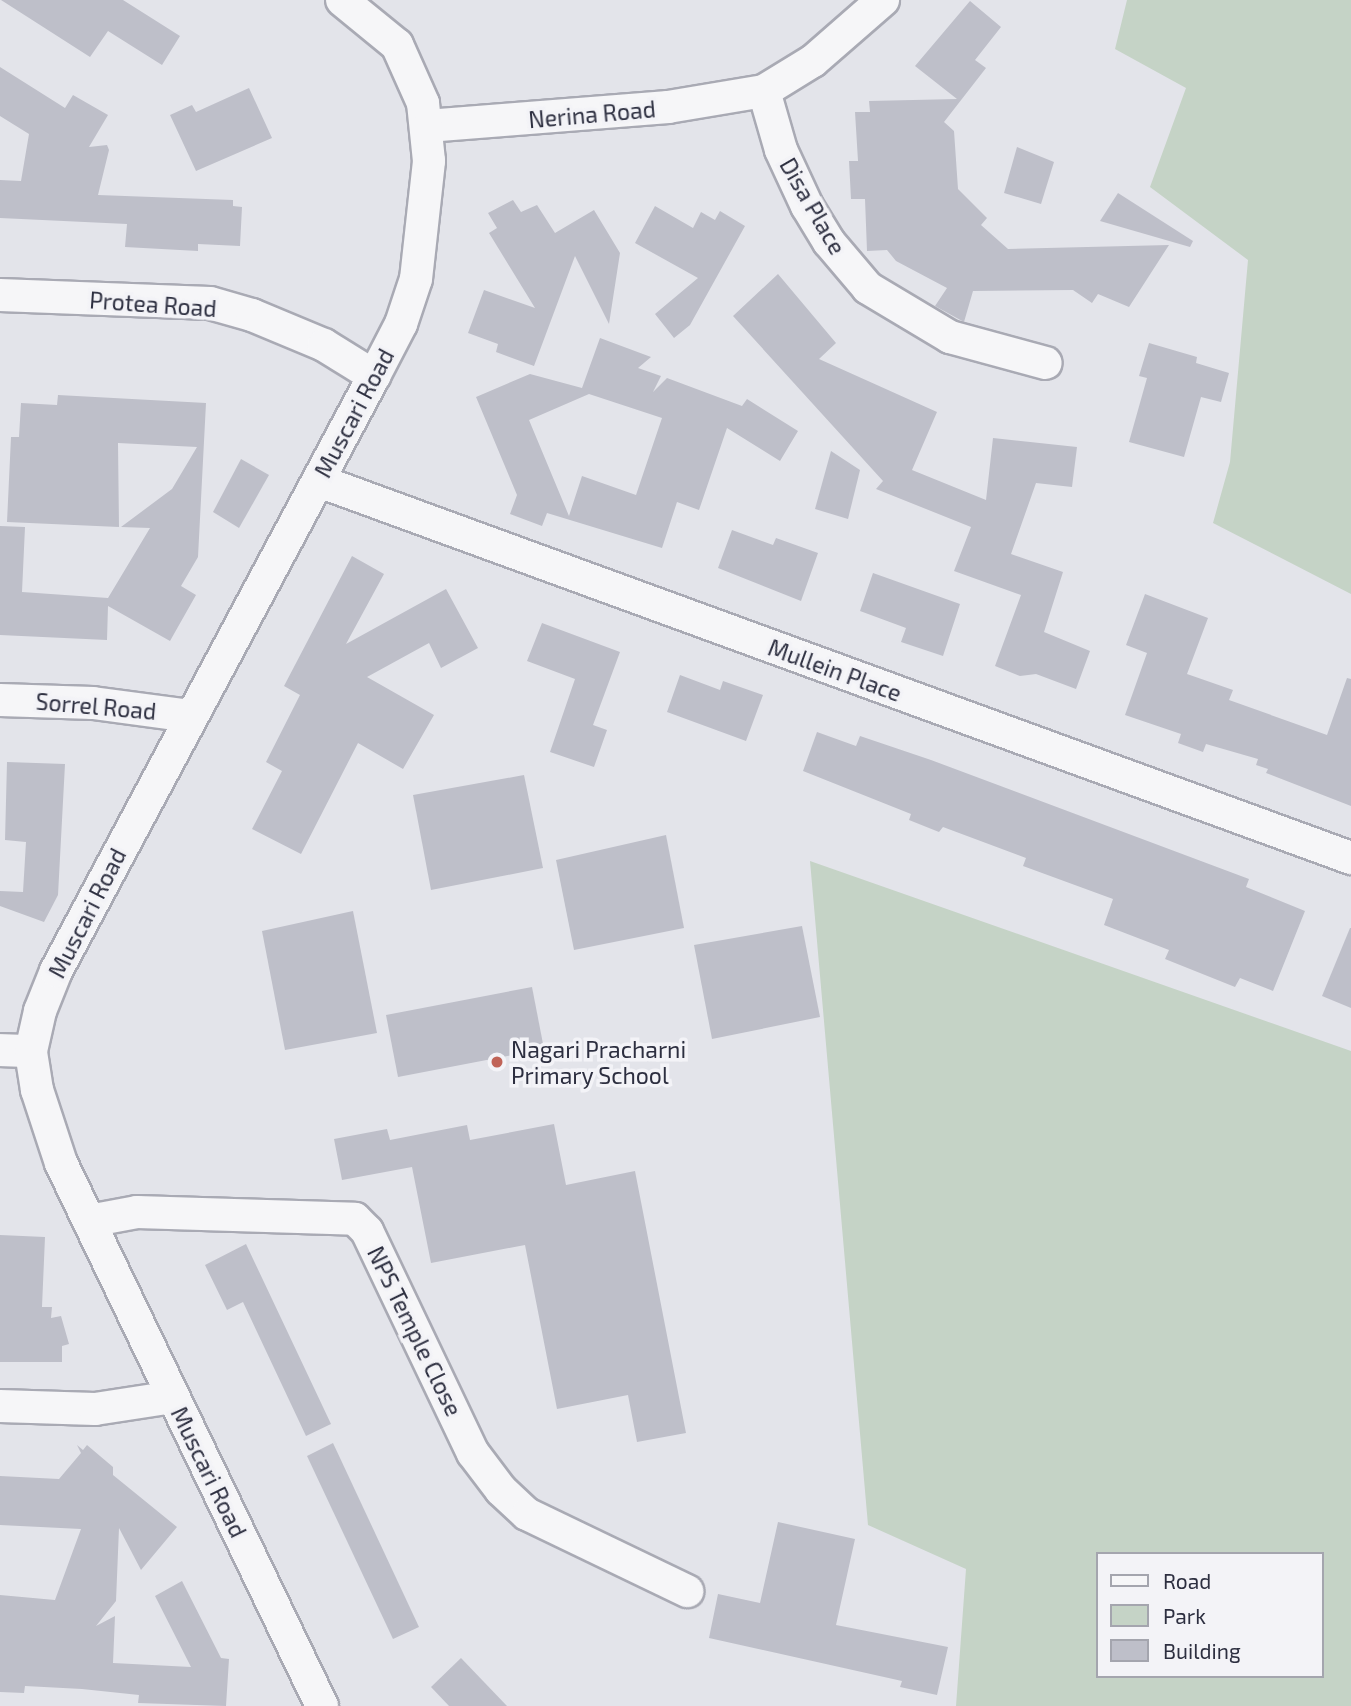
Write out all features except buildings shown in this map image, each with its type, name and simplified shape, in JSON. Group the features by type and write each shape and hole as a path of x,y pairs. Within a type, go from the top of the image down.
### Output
{"street":[{"path":"342,0 397,45 417,84 427,127"},
{"name":"Nerina Road","path":"427,127 668,107 764,91 813,61 883,0"},
{"name":"Disa Place","path":"764,91 781,150 807,206 829,242 868,288 950,337 1046,363"},
{"name":"Muscari Road","path":"322,1706 89,1221 48,1128 31,1051 40,1011 56,971 401,324 416,279 426,204 427,127"},
{"name":"Protea Road","path":"0,295 210,303 252,315 324,345 374,376"},
{"name":"Mullein Place","path":"318,481 1351,858"},
{"name":"Sorrel Road","path":"0,700 93,703 191,716"},
{"path":"0,1050 31,1051"},
{"name":"NPS Temple Close","path":"89,1221 137,1212 355,1219 367,1231 473,1453 501,1490 527,1514 687,1591"},
{"path":"0,1406 95,1409 173,1397"}],"green space":[{"path":"1127,0 1351,0 1351,594 1213,523 1230,462 1248,260 1150,187 1186,88 1115,49"},
{"path":"810,861 1351,1051 1351,1706 956,1706 966,1569 868,1525"}],"place":[{"name":"Nagari Pracharni Primary School","path":"497,1062"}]}
